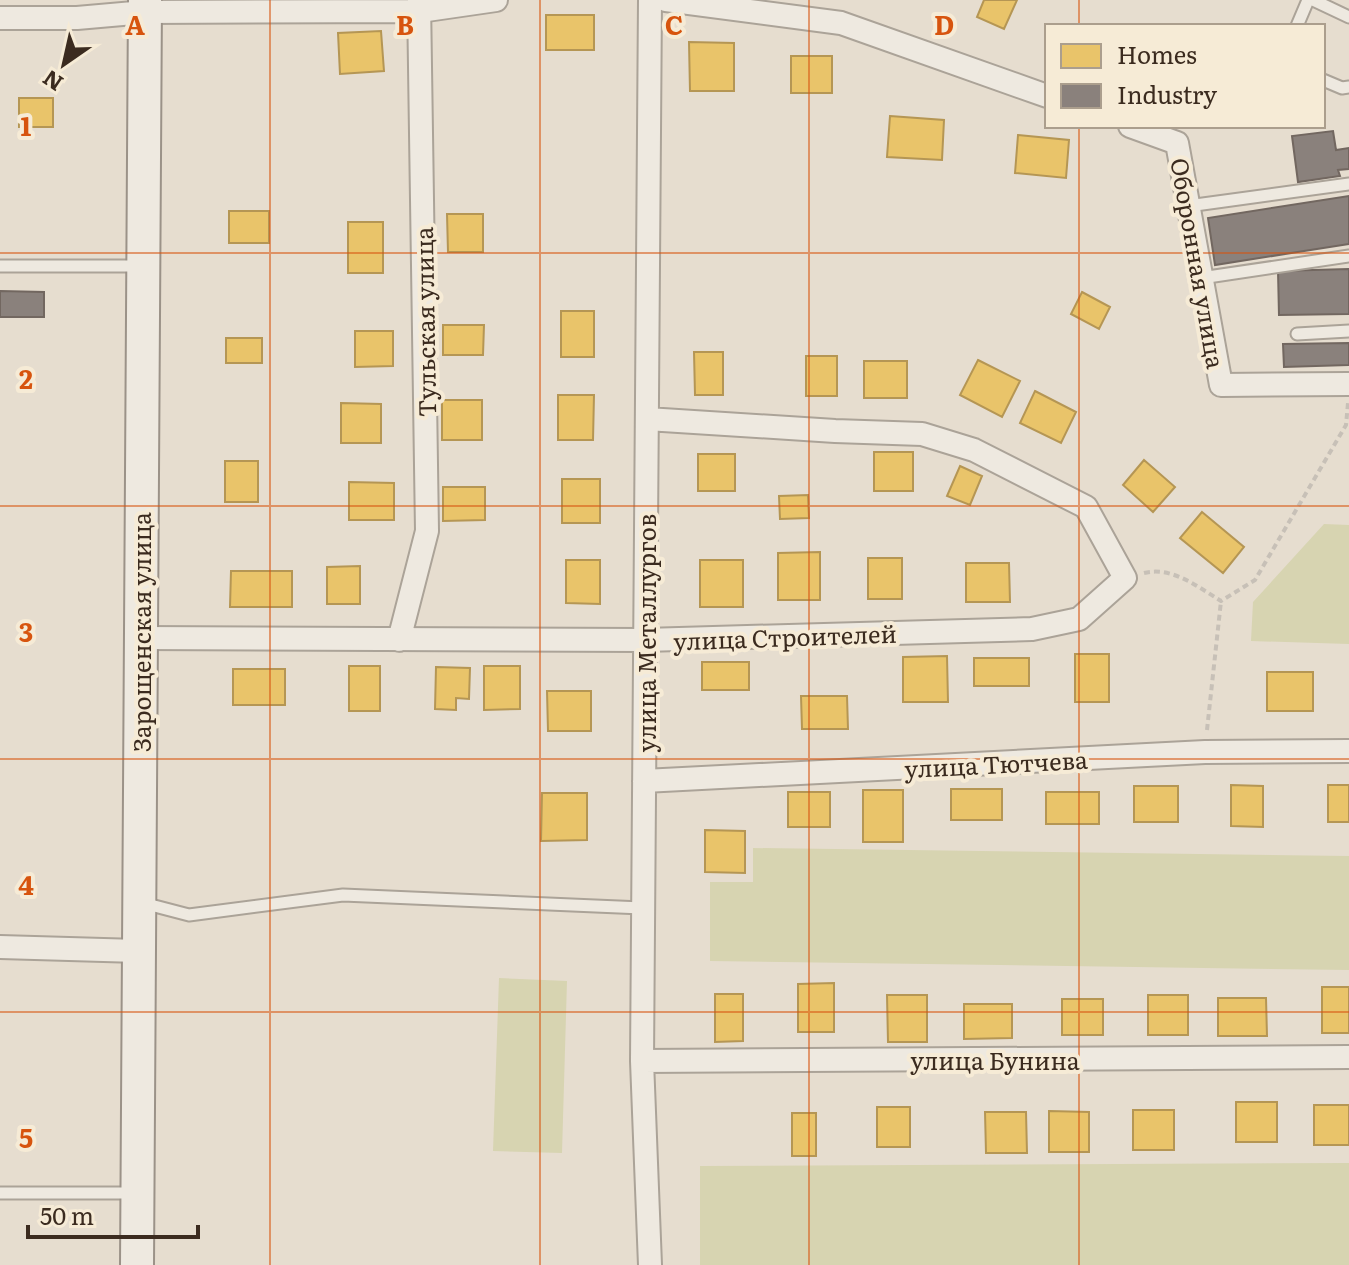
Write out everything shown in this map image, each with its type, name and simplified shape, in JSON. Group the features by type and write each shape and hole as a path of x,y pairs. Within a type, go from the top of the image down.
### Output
{"street":[{"path":"0,18 77,18 145,6 420,6 496,0"},
{"name":"улица Металлургов","path":"650,0 642,908 642,1061 650,1265"},
{"path":"666,0 841,23 1045,95"},
{"name":"Зарощенская улица","path":"137,1265 145,6"},
{"name":"Тульская улица","path":"399,640 427,531 420,6"},
{"name":"Оборонная улица","path":"1136,128 1177,143 1221,385 1349,384"},
{"path":"647,419 922,434 974,450 1086,507 1125,578"},
{"name":"улица Строителей","path":"140,638 645,640 1032,629 1079,619 1125,578"},
{"name":"улица Тютчева","path":"644,781 1205,752 1349,751"},
{"path":"0,947 138,951"},
{"name":"улица Бунина","path":"642,1061 1349,1057"}],"lane":[{"path":"1298,24 1310,0 1349,17"},
{"path":"1325,81 1342,88 1349,87"},
{"path":"1188,206 1349,184"},
{"path":"1201,278 1349,256"},
{"path":"0,266 143,266"},
{"path":"1297,334 1349,331"},
{"path":"139,901 189,915 343,895 642,908"},
{"path":"0,1193 137,1193"}],"path":[{"path":"1221,601 1255,580 1346,425 1349,397"},
{"path":"1125,578 1156,570 1185,579 1221,601"},
{"path":"1205,752 1221,601"}],"shaded area":[{"path":"1324,524 1349,525 1349,644 1251,641 1253,602"},
{"path":"753,848 1349,856 1349,970 710,961 710,882 753,882"},
{"path":"499,978 567,981 562,1153 493,1151"},
{"path":"1349,1163 1349,1265 700,1265 700,1166"}],"building: Homes":[{"path":"984,0 1017,0 1004,29 977,17"},
{"path":"546,15 594,15 594,50 546,50"},
{"path":"381,31 384,71 340,74 338,33"},
{"path":"689,42 734,43 734,91 690,91"},
{"path":"791,56 832,56 832,93 791,93"},
{"path":"19,98 53,98 53,127 19,127"},
{"path":"890,116 944,120 942,160 887,157"},
{"path":"1018,135 1069,140 1066,178 1015,173"},
{"path":"229,211 269,211 269,243 229,243"},
{"path":"447,214 483,214 483,252 448,252"},
{"path":"348,222 383,222 383,273 348,273"},
{"path":"1082,292 1110,307 1099,329 1071,314"},
{"path":"561,311 594,311 594,357 561,357"},
{"path":"443,325 484,325 483,355 443,355"},
{"path":"355,331 393,331 393,366 355,367"},
{"path":"226,338 262,338 262,363 226,363"},
{"path":"694,352 723,352 723,395 695,395"},
{"path":"806,356 837,356 837,396 806,396"},
{"path":"978,360 1020,381 1002,417 960,395"},
{"path":"864,361 907,361 907,398 864,398"},
{"path":"1035,391 1076,412 1061,443 1020,423"},
{"path":"558,395 594,395 593,440 558,440"},
{"path":"442,400 482,400 482,440 442,440"},
{"path":"341,403 381,404 381,443 341,443"},
{"path":"874,452 913,452 913,491 874,491"},
{"path":"698,454 735,454 735,491 698,491"},
{"path":"1144,460 1175,487 1153,512 1123,485"},
{"path":"225,461 258,461 258,502 225,502"},
{"path":"960,466 982,476 970,505 947,496"},
{"path":"562,479 600,479 600,523 562,523"},
{"path":"349,482 394,483 394,520 349,520"},
{"path":"443,487 485,487 485,520 443,521"},
{"path":"808,495 809,518 780,519 779,496"},
{"path":"1202,512 1244,547 1223,573 1180,538"},
{"path":"820,552 820,600 778,600 778,553"},
{"path":"868,558 902,558 902,599 868,599"},
{"path":"566,560 600,560 600,604 566,603"},
{"path":"700,560 743,560 743,607 700,607"},
{"path":"966,563 1009,563 1010,602 966,602"},
{"path":"360,566 360,604 327,604 327,567"},
{"path":"231,571 292,571 292,607 230,607"},
{"path":"1075,654 1109,654 1109,702 1075,702"},
{"path":"947,656 948,702 903,702 903,657"},
{"path":"974,658 1029,658 1029,686 974,686"},
{"path":"702,662 749,662 749,690 702,690"},
{"path":"349,666 380,666 380,711 349,711"},
{"path":"484,666 520,666 520,709 484,710"},
{"path":"436,667 470,668 469,699 456,698 456,710 435,709"},
{"path":"233,669 285,669 285,705 233,705"},
{"path":"1267,672 1313,672 1313,711 1267,711"},
{"path":"547,691 591,691 591,731 548,731"},
{"path":"801,696 847,696 848,729 802,729"},
{"path":"1231,785 1263,786 1263,827 1231,826"},
{"path":"1328,785 1349,785 1349,822 1328,822"},
{"path":"1134,786 1178,786 1178,822 1134,822"},
{"path":"951,789 1002,789 1002,820 951,820"},
{"path":"863,790 903,790 903,842 863,842"},
{"path":"788,792 830,792 830,827 788,827"},
{"path":"1046,792 1099,792 1099,824 1046,824"},
{"path":"542,793 587,793 587,840 541,841"},
{"path":"705,830 745,831 745,873 705,872"},
{"path":"834,983 834,1032 798,1032 798,984"},
{"path":"1322,987 1349,987 1349,1033 1322,1033"},
{"path":"715,994 743,994 743,1041 715,1042"},
{"path":"887,995 927,995 927,1042 888,1042"},
{"path":"1148,995 1188,995 1188,1035 1148,1035"},
{"path":"1218,998 1266,998 1267,1036 1218,1036"},
{"path":"1062,999 1103,999 1103,1035 1062,1035"},
{"path":"964,1004 1012,1004 1012,1038 964,1039"},
{"path":"1236,1102 1277,1102 1277,1142 1236,1142"},
{"path":"1314,1105 1349,1105 1349,1145 1314,1145"},
{"path":"877,1107 910,1107 910,1147 877,1147"},
{"path":"1133,1110 1174,1110 1174,1150 1133,1150"},
{"path":"1049,1111 1089,1112 1089,1152 1049,1152"},
{"path":"985,1112 1026,1112 1027,1153 986,1153"},
{"path":"792,1113 816,1113 816,1156 792,1156"}],"building: Industry":[{"path":"1333,131 1336,150 1349,148 1349,169 1338,170 1340,176 1298,182 1292,136"},
{"path":"1349,196 1349,244 1215,265 1208,218"},
{"path":"1349,269 1349,314 1279,315 1278,271"},
{"path":"0,291 44,292 44,317 0,317"},
{"path":"1349,343 1349,365 1284,367 1283,344"}]}
